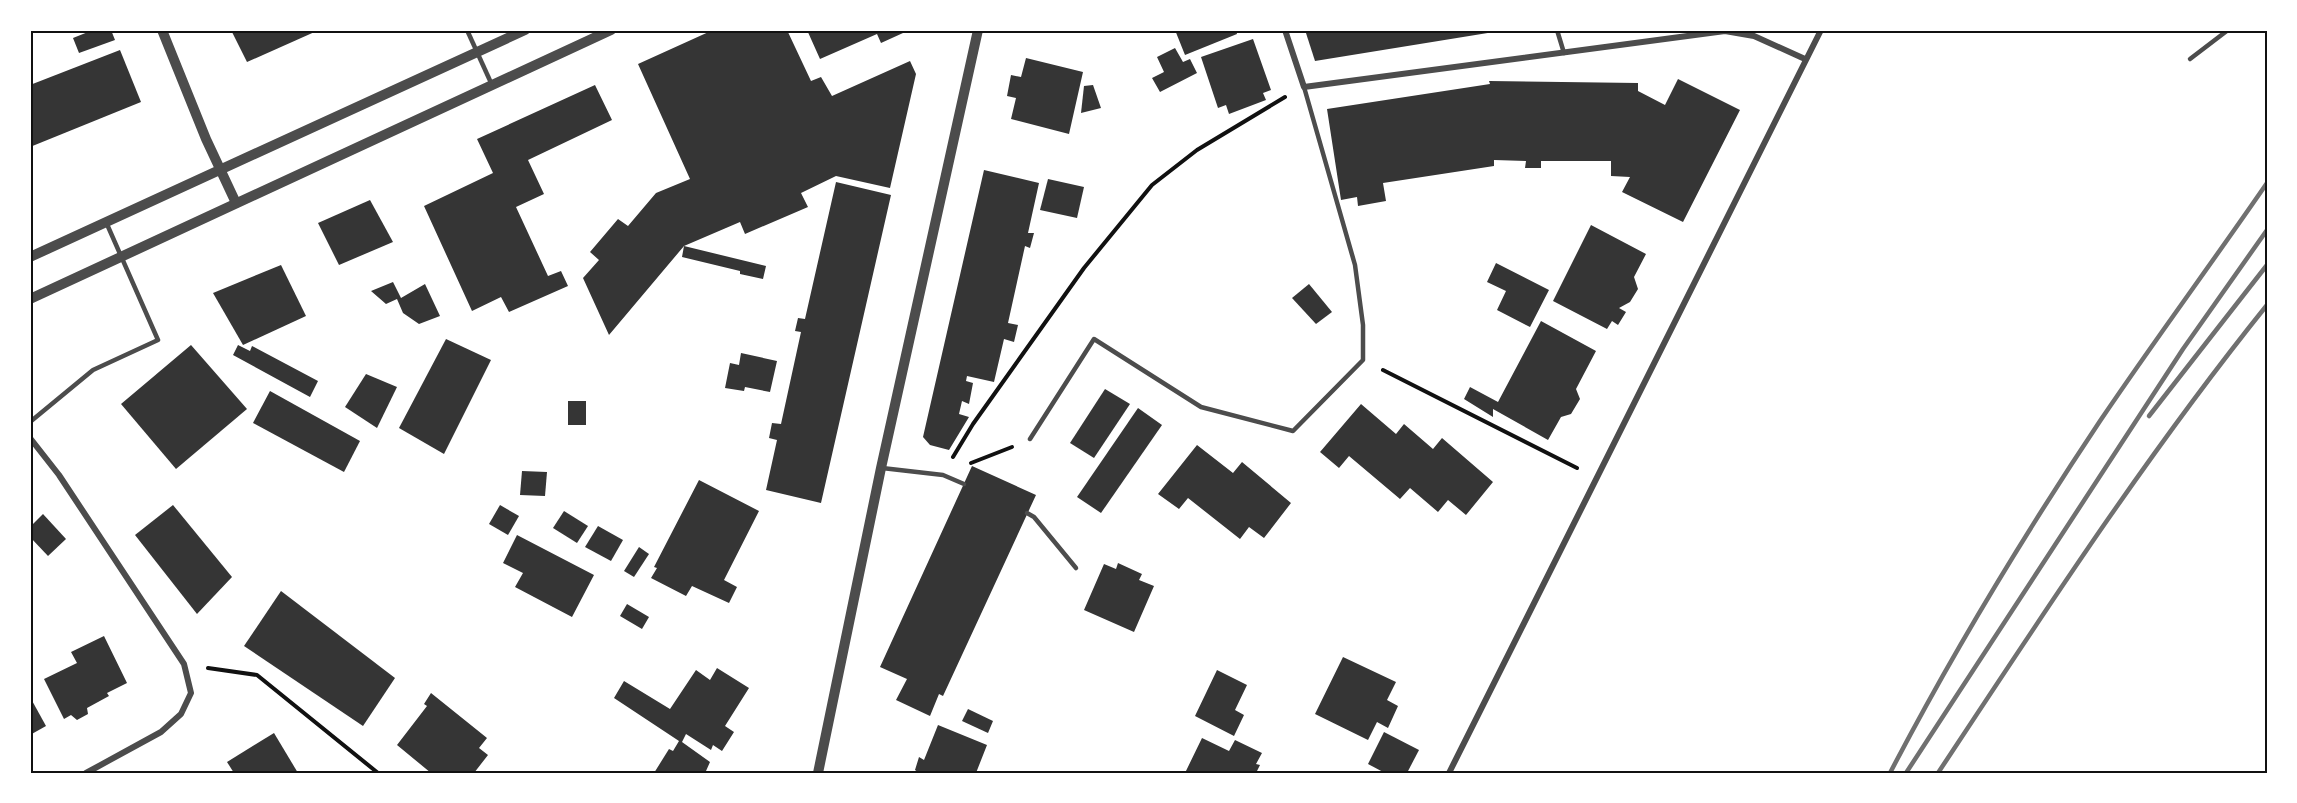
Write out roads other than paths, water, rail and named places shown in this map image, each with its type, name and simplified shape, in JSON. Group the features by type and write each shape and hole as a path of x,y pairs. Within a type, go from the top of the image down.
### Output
{"street":[{"path":"162,30 236,203"},
{"path":"30,257 525,30"},
{"path":"30,299 611,30"},
{"path":"818,773 881,468 978,30"},
{"path":"1285,30 1304,87 1725,31 1754,36 1805,59"},
{"path":"1449,773 1821,30"},
{"path":"30,438 59,475 184,664 191,693 181,714 161,732 86,773"}],"lane":[{"path":"467,30 492,85"},
{"path":"1557,30 1564,53"},
{"path":"2190,58 2228,30"},
{"path":"1030,440 1094,339 1201,408 1293,431 1364,360 1363,325 1355,265 1304,87"},
{"path":"30,422 93,370 158,340 106,222"},
{"path":"881,468 943,475 964,484"},
{"path":"1028,513 1034,517 1076,568"}],"railway":[{"path":"1890,773 1990,594 2044,507 2120,391 2267,183"},
{"path":"1906,773 2183,349 2267,230"},
{"path":"2149,416 2267,265"},
{"path":"1938,773 2138,477 2267,305"}]}
